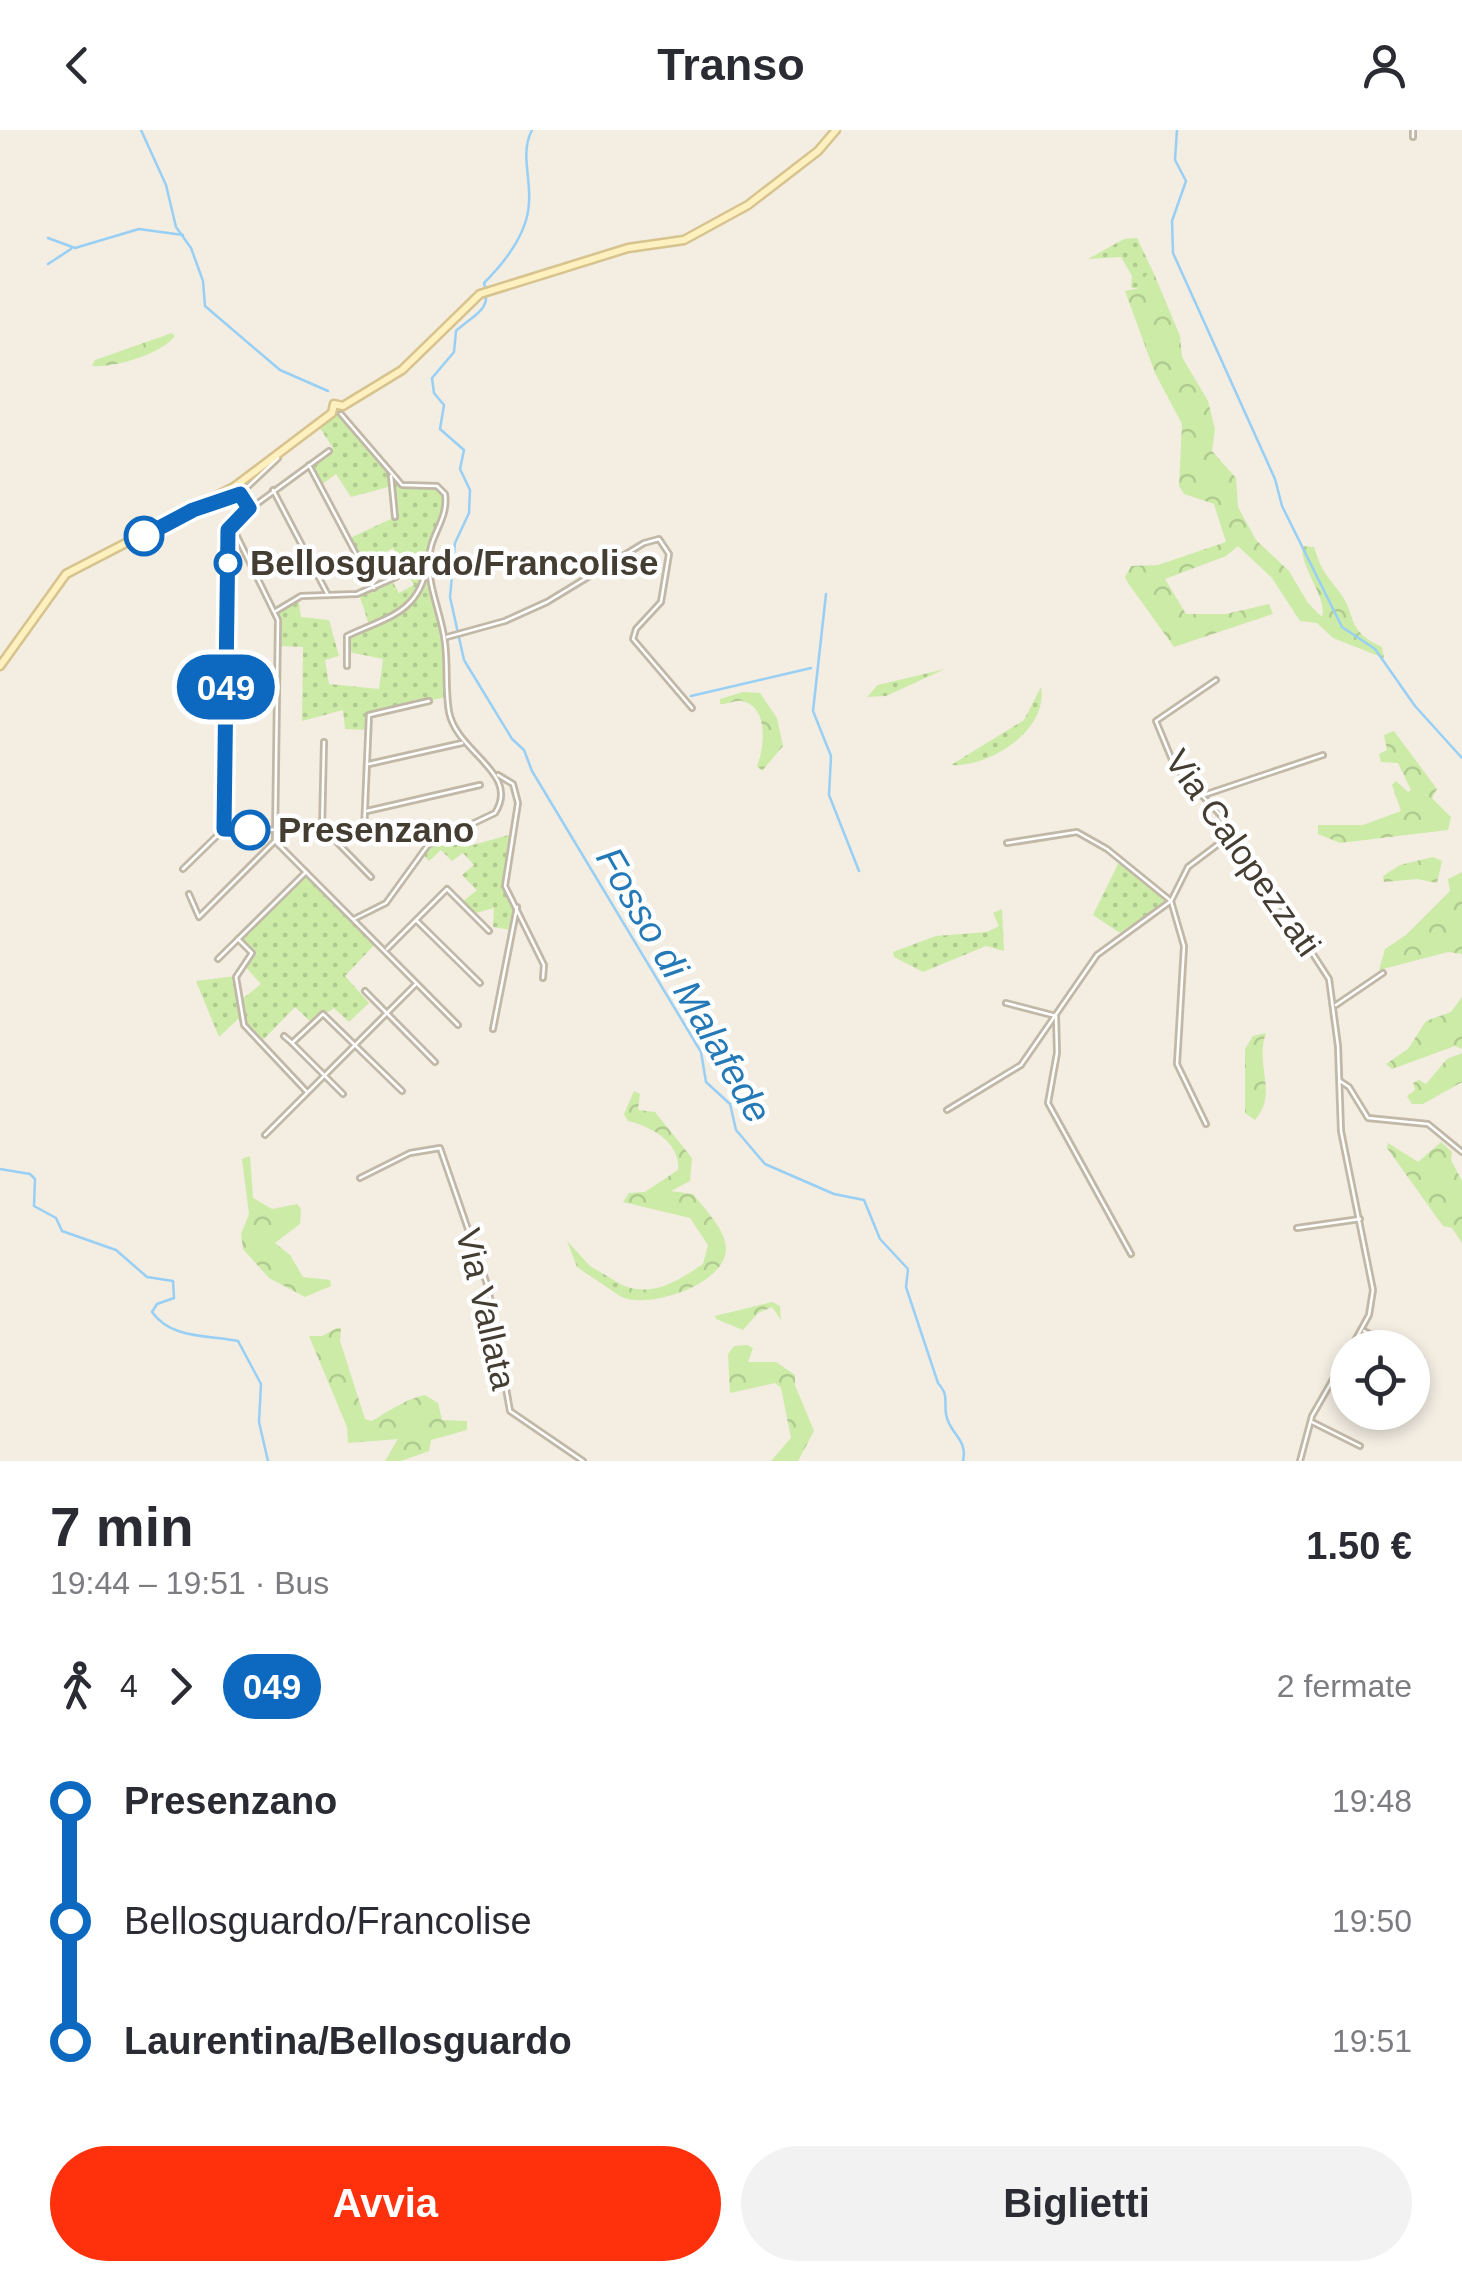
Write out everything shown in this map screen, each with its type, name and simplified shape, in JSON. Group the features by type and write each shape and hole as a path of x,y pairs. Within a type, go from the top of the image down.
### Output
{"main road":[{"path":"0,666 66,574 222,499 289,446 402,370 466,304 487,291 628,248 669,244 691,237 748,206 818,151 836,130"}],"street":[{"path":"1413,130 1413,137"},
{"path":"339,411 406,488 437,486 445,494 445,514 428,557 423,585 395,616 347,636 348,666"},
{"path":"222,499 240,494 289,446"},
{"path":"183,869 224,829 231,524 329,451"},
{"path":"309,465 374,588"},
{"path":"390,474 395,517"},
{"path":"273,490 329,596"},
{"path":"240,494 249,509"},
{"path":"231,524 275,612 279,640 275,841 458,1024"},
{"path":"228,536 235,536"},
{"path":"444,638 547,602 644,542 659,539 669,552 662,599 633,638 692,708"},
{"path":"428,557 444,638 448,705 462,744 512,783 518,798 504,880 545,966 543,978"},
{"path":"275,612 300,596 329,596 374,588 396,576"},
{"name":"Via Calopezzati","path":"1216,680 1156,720 1176,767 1234,832 1326,972 1334,1006 1340,1131 1373,1290 1362,1330"},
{"path":"224,829 363,832 369,715 429,701"},
{"path":"324,742 325,832 371,877"},
{"path":"368,764 462,744"},
{"path":"1202,795 1323,755"},
{"path":"354,920 386,904 428,845 496,812 502,796 497,774"},
{"path":"366,811 480,785"},
{"path":"1007,844 1078,832 1110,851 1171,900 1182,928 1184,951 1177,1066 1206,1124"},
{"path":"948,1110 1020,1066 1096,955 1171,900 1188,867 1234,832"},
{"path":"189,894 199,917 275,841"},
{"path":"218,959 306,872"},
{"path":"386,950 447,890 488,931"},
{"path":"493,1029 517,906"},
{"path":"416,920 480,984"},
{"path":"238,939 252,954 236,976 244,1025 308,1093"},
{"path":"1334,1006 1383,973"},
{"path":"265,1135 417,983"},
{"path":"364,992 436,1062"},
{"path":"1006,1003 1056,1016"},
{"path":"292,1043 324,1014 402,1091"},
{"path":"1056,1016 1057,1053 1048,1103 1132,1254"},
{"path":"284,1036 343,1094"},
{"path":"1338,1081 1348,1085 1368,1118 1428,1124 1462,1152"},
{"name":"Via Vallata","path":"360,1178 410,1153 440,1148 485,1276 510,1411 583,1461"},
{"path":"1297,1228 1361,1218"},
{"path":"1300,1461 1310,1422 1330,1386"},
{"path":"1310,1422 1360,1446"}],"green space":[{"path":"1137,238 1155,276 1146,276 1140,288 1131,288 1132,276 1121,257 1088,259 1124,239"},
{"path":"1146,275 1155,276 1180,336 1182,357 1208,401 1215,429 1212,451 1236,478 1238,507 1256,540 1289,571 1308,603 1322,617 1321,601 1302,546 1314,547 1357,628 1382,647 1384,658 1333,638 1317,623 1300,621 1272,578 1238,546 1226,556 1165,579 1186,614 1226,614 1269,604 1273,614 1174,647 1128,583 1125,577 1131,566 1158,565 1226,542 1214,504 1184,494 1179,486 1182,424 1155,373 1125,291 1140,288"},
{"path":"172,333 175,336 168,343 149,354 113,365 92,366 95,360"},
{"path":"338,403 341,414 405,489 437,486 443,491 446,509 428,557 444,637 447,697 373,712 368,730 345,729 343,710 302,721 303,647 279,646 275,612 298,597 301,617 329,620 339,656 325,660 329,684 379,689 383,659 344,651 346,638 370,628 359,594 391,579 399,593 414,585 393,548 362,565 348,539 395,517 392,486 351,497 336,474 320,486 309,465 333,448 316,422"},
{"path":"945,669 886,696 867,697 878,685"},
{"path":"1041,687 1036,718 1013,743 982,760 951,765 1024,720"},
{"path":"743,692 760,693 777,718 783,746 762,771 757,766 763,729 757,711 742,701 720,704 720,699"},
{"path":"1394,731 1437,789 1432,798 1451,817 1448,830 1340,843 1318,834 1318,825 1363,825 1401,811 1392,785 1396,781 1408,792 1411,790 1398,763 1381,762 1379,754 1387,750 1384,735"},
{"path":"513,834 505,880 517,906 512,930 493,927 494,908 472,914 461,903 477,890 462,875 474,865 463,853 452,861 441,850 429,861 421,852 437,840 442,845 473,845"},
{"path":"1433,857 1442,861 1437,883 1417,879 1384,882 1383,876 1400,865"},
{"path":"1120,860 1166,902 1120,933 1093,915"},
{"path":"306,872 377,942 345,976 369,1003 349,1022 334,1008 312,1023 295,1007 260,1043 238,1019 219,1037 196,981 236,976 240,1001 261,984 244,965 251,951 238,939"},
{"path":"1462,872 1462,954 1448,952 1379,970 1385,949 1406,935 1450,891 1448,879"},
{"path":"1002,909 1004,951 986,946 923,972 894,957 893,952 936,936 987,932 999,926 993,913"},
{"path":"1462,997 1462,1049 1455,1046 1392,1069 1386,1064 1408,1049 1426,1021 1451,1012"},
{"path":"1266,1033 1265,1100 1255,1120 1245,1113 1245,1049 1253,1036"},
{"path":"1462,1053 1462,1082 1423,1104 1412,1104 1407,1096 1415,1090 1413,1083 1419,1080 1426,1084 1447,1059"},
{"path":"634,1091 640,1094 638,1110 655,1112 692,1158 690,1181 671,1191 693,1194 718,1227 726,1249 723,1262 700,1283 648,1300 620,1296 622,1285 644,1290 674,1282 703,1264 708,1245 690,1218 623,1202 629,1193 645,1192 678,1170 675,1151 669,1144 654,1131 628,1121 624,1114"},
{"path":"1441,1142 1452,1152 1451,1160 1462,1181 1462,1243 1452,1228 1443,1226 1387,1148 1388,1143 1418,1162"},
{"path":"250,1156 253,1198 272,1209 297,1204 301,1209 300,1224 275,1243 290,1255 303,1277 330,1280 331,1286 305,1297 269,1278 243,1249 241,1234 249,1214 242,1159"},
{"path":"567,1241 590,1266 622,1285 620,1296 577,1267"},
{"path":"772,1302 780,1306 781,1320 772,1307 758,1313 743,1330 715,1316"},
{"path":"341,1328 340,1341 365,1419 372,1421 425,1395 438,1403 442,1420 467,1421 467,1430 431,1440 429,1451 401,1461 385,1461 398,1439 348,1443 347,1427 309,1336 322,1336"},
{"path":"734,1346 753,1348 748,1362 776,1362 795,1375 795,1385 814,1431 798,1461 771,1461 791,1438 781,1388 775,1383 730,1393 728,1354"}],"waterway":[{"path":"141,130 166,185 176,227 191,248 203,281 205,306 280,370 328,391"},
{"name":"Fosso di Malafede","path":"532,130 526,156 528,214 520,236 484,283 484,306 456,331 454,352 432,378 434,393 444,405 440,429 464,450 460,469 470,490 469,513 455,543 450,597 464,660 512,739 524,750 532,771 701,1052 706,1082 730,1104 736,1130 765,1164 834,1194 864,1200 880,1239 908,1269 906,1287 945,1395 948,1421 963,1447 963,1461"},
{"path":"1177,130 1175,160 1186,181 1172,221 1173,253 1275,479 1282,506 1342,627 1375,649 1415,706 1462,758"},
{"path":"48,238 75,248 139,229 183,235"},
{"path":"48,264 71,249"},
{"path":"826,594 813,711 831,756 829,795 859,871"},
{"path":"691,696 811,668"},
{"path":"0,1169 30,1174 35,1179 34,1206 56,1218 62,1231 116,1250 147,1277 173,1281 174,1298 157,1304 152,1312 160,1321 190,1334 238,1341 261,1384 259,1422 268,1461"}],"bus line":[{"name":"049","path":"144,536 193,510 226,502 240,494 249,508 228,530 224,829 250,830"}],"place":[{"name":"Bellosguardo/Francolise","path":"228,563"},
{"name":"Presenzano","path":"250,830"}]}
